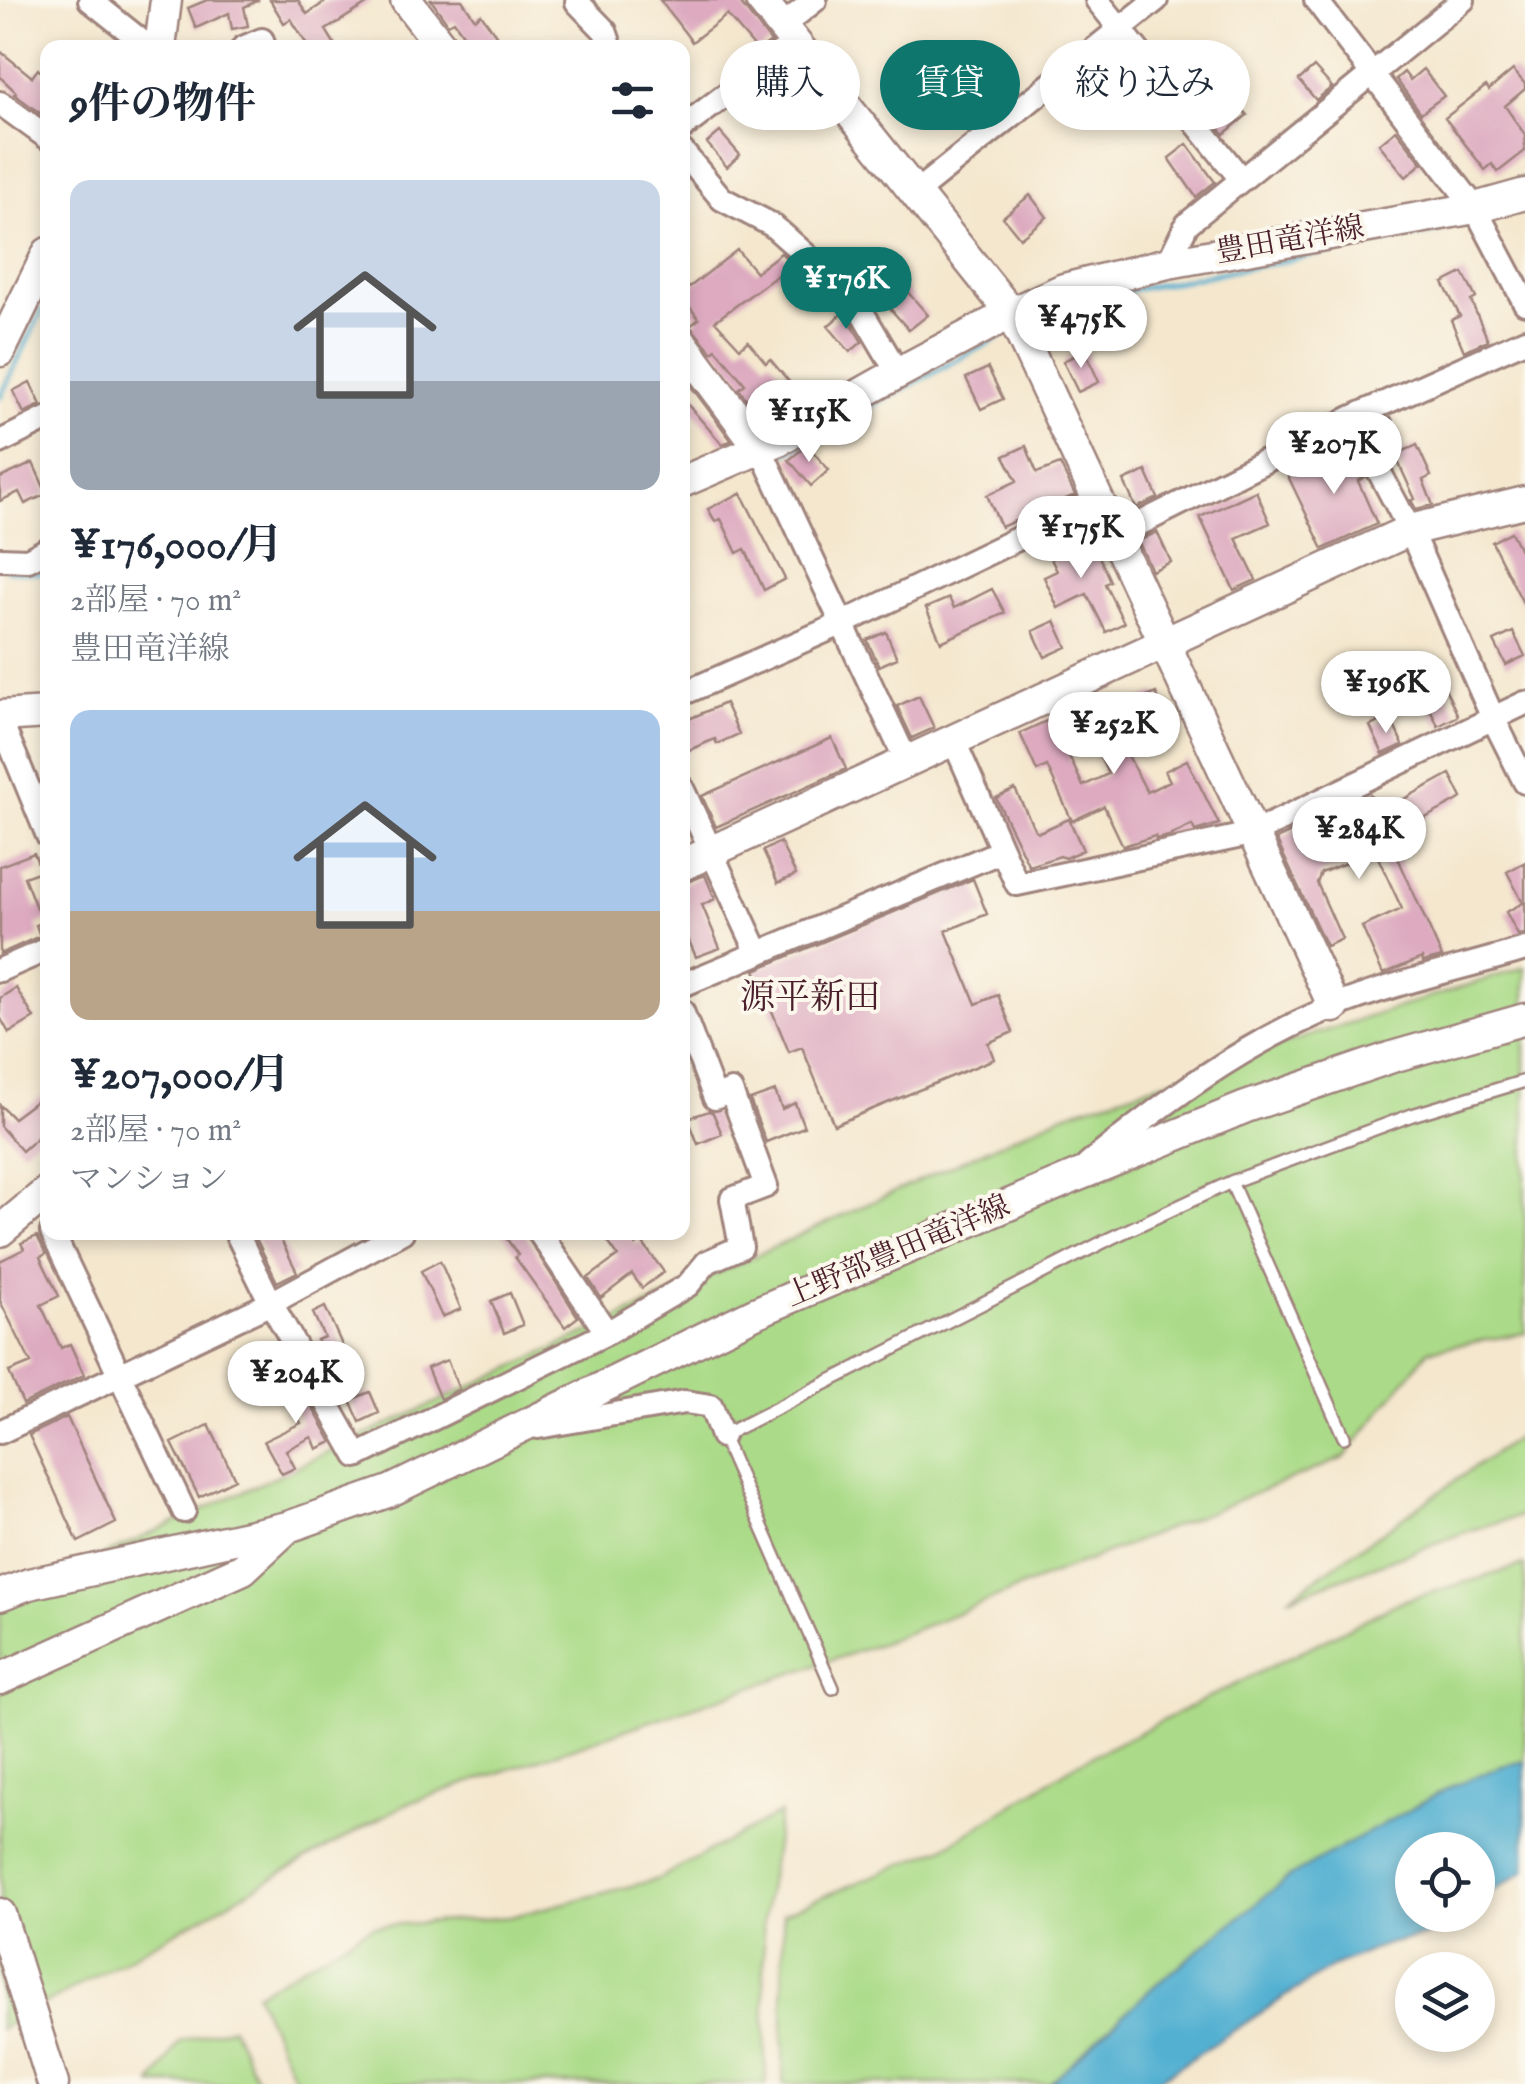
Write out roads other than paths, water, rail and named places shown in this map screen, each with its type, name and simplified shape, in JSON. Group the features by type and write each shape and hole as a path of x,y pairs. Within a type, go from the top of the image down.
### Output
{"main road":[{"path":"161,40 166,0"},
{"path":"406,0 437,40"},
{"path":"761,0 1010,313 1334,1007"},
{"name":"豊田竜洋線","path":"690,478 760,448 1010,313 1064,289 1168,263 1475,208 1525,194"},
{"path":"0,350 40,269"},
{"path":"690,354 760,448"},
{"path":"690,862 1410,530 1525,502"},
{"path":"0,717 40,713"},
{"name":"上野部豊田竜洋線","path":"0,1594 28,1584 288,1528 390,1492 755,1314 1074,1177 1282,1095 1392,1057 1525,1019"},
{"path":"0,1231 40,1206"},
{"name":"上野部豊田竜洋線","path":"0,1679 243,1568 288,1528"},
{"path":"0,1914 52,2084"}],"street":[{"path":"90,0 140,40"},
{"path":"690,121 788,35 815,0"},
{"path":"1097,0 1241,180"},
{"path":"915,193 1156,0"},
{"path":"1316,0 1475,208 1525,303"},
{"path":"1168,263 1187,224 1463,0"},
{"path":"577,2 606,31 609,40"},
{"path":"0,103 40,132"},
{"path":"690,161 722,199 772,225 853,297 898,372"},
{"path":"1115,536 1351,418 1525,340"},
{"path":"1351,418 1410,530 1525,782"},
{"path":"0,442 40,422"},
{"path":"760,448 906,760"},
{"path":"690,690 841,624 1098,500"},
{"path":"0,559 40,557"},
{"path":"953,739 1017,884 1251,834 1525,703"},
{"path":"0,717 40,816"},
{"path":"690,805 758,952"},
{"path":"690,982 1002,851"},
{"path":"1074,1177 1146,1116 1258,1045 1334,1007 1525,949"},
{"path":"0,970 40,952"},
{"path":"240,1240 357,1456 606,1332 688,1285 708,1262 741,1247 732,1199 766,1186 731,1091 714,1098 690,1033"},
{"path":"56,1240 184,1512"},
{"path":"0,1432 271,1303 387,1240"},
{"path":"544,1240 606,1332"},
{"path":"509,1433 685,1402 710,1406 722,1436"}],"lane":[{"path":"833,1688 722,1436 1110,1238 1231,1182 1412,1115 1525,1081"},
{"path":"1231,1182 1344,1437"}],"water":[{"path":"1525,1761 1525,1871 1495,1890 1495,1832 1395,1832 1395,1932 1431,1932 1426,1936 1387,1944 1331,1967 1152,2084 1049,2084 1154,1986 1290,1876 1452,1786"}],"waterway":[{"path":"1028,324 1101,296 1449,226"},
{"path":"0,397 40,315"},
{"path":"785,453 1008,332"},
{"path":"8,570 40,573"}],"district":[{"name":"源平新田","path":"810,998"}]}
